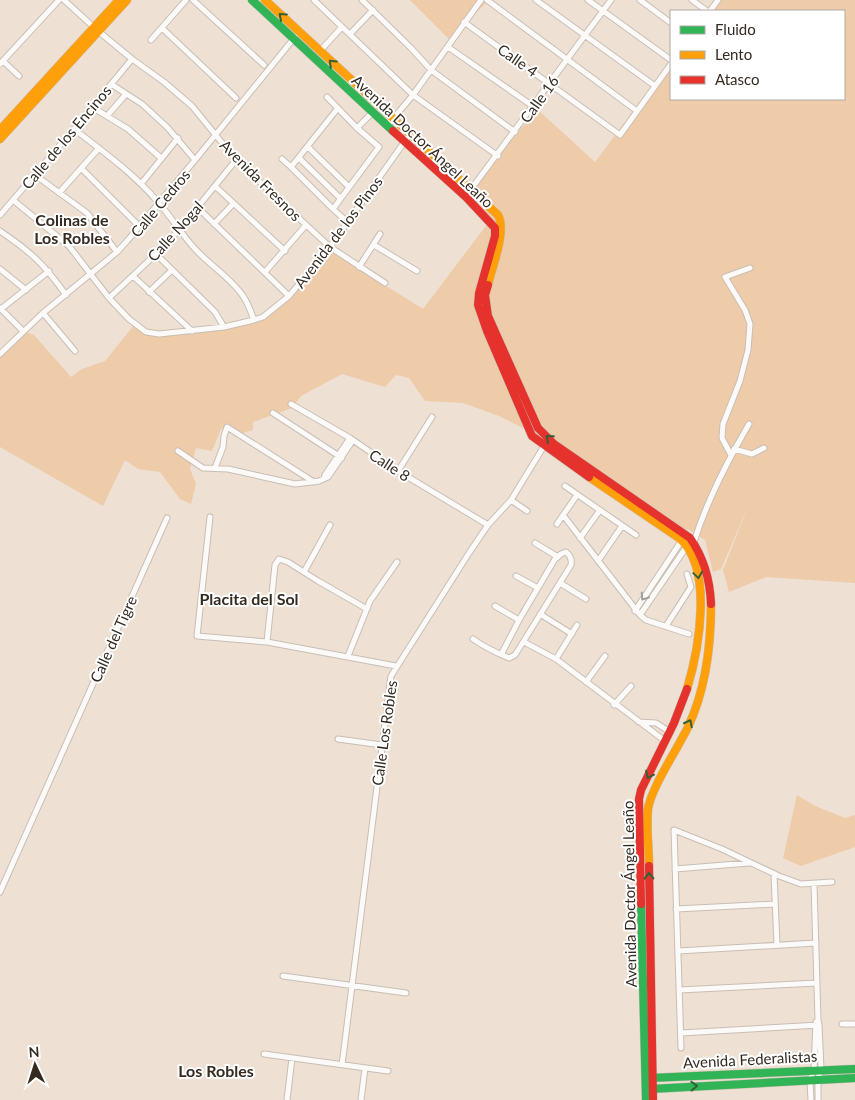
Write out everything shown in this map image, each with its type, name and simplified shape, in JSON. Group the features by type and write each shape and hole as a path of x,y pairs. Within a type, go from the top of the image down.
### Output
{"street":[{"path":"19,76 2,62 59,0"},
{"name":"Avenida Fresnos","path":"64,0 96,30 192,106 236,160 330,247 385,283"},
{"path":"0,138 96,30 119,0"},
{"path":"0,130 127,0"},
{"path":"151,40 186,0"},
{"path":"193,0 264,65"},
{"name":"Avenida Doctor Ángel Leaño","path":"252,0 404,142 468,194 490,207 501,220 502,230 485,294 485,306 492,329 538,428 554,444 694,542 705,566 711,601 709,650 704,680 692,718 653,793 648,808 649,1089 646,1100"},
{"name":"Avenida Doctor Ángel Leaño","path":"264,0 410,134 468,194 492,223 495,232 479,293 478,305 481,318 531,433 544,446 684,543 693,556 697,567 700,596 699,619 697,648 692,672 684,699 641,790 639,799 649,1078"},
{"path":"314,0 413,95 498,156"},
{"path":"362,0 431,70 515,132"},
{"path":"387,126 413,95 481,0"},
{"path":"487,0 637,111 670,64"},
{"path":"536,0 655,86"},
{"path":"588,0 670,61"},
{"name":"Calle 16","path":"468,194 498,156 611,0"},
{"path":"640,0 670,22"},
{"path":"692,0 707,10"},
{"path":"709,10 718,0"},
{"path":"350,34 373,10"},
{"name":"Calle 4","path":"464,22 620,135 637,111"},
{"path":"320,51 342,27"},
{"path":"162,28 236,98"},
{"name":"Calle Cedros","path":"0,353 43,313 117,252 299,32"},
{"path":"448,46 534,107"},
{"name":"Calle de los Encinos","path":"0,215 74,130 132,59"},
{"path":"111,84 142,104 178,138 195,160"},
{"path":"107,116 126,94"},
{"path":"327,97 378,147 334,208"},
{"path":"92,107 128,129 161,158"},
{"path":"291,167 338,108"},
{"path":"357,128 372,113"},
{"path":"74,130 99,148 141,184 159,203 198,252 242,293 254,320"},
{"name":"Avenida de los Pinos","path":"13,200 66,242 109,298 135,324 146,332 160,334 224,327 254,320 274,310 289,296 330,247 410,134"},
{"path":"141,184 178,138"},
{"path":"308,147 349,187"},
{"path":"59,193 99,148"},
{"path":"299,158 340,198"},
{"path":"282,159 343,218"},
{"name":"Calle Nogal","path":"109,298 179,230 236,160"},
{"path":"81,168 139,226"},
{"path":"34,175 87,212 117,252"},
{"path":"215,186 284,251"},
{"name":"Calle Nogal","path":"214,224 233,204"},
{"path":"197,207 289,296"},
{"path":"484,215 483,210 485,207 490,207"},
{"path":"265,272 306,225"},
{"path":"0,231 29,251 49,271 66,295"},
{"path":"359,267 380,234"},
{"path":"374,245 417,270"},
{"path":"156,254 215,312 224,327"},
{"path":"750,268 725,278 745,310 750,324 748,350 740,381 723,424 722,438 733,452 752,454 764,448"},
{"path":"0,269 26,290"},
{"name":"Calle Nogal","path":"149,292 172,270"},
{"path":"23,331 0,309 49,271"},
{"path":"133,276 192,331"},
{"path":"43,313 75,351"},
{"name":"Calle 8","path":"291,404 351,439 398,471 488,525"},
{"path":"273,413 340,457"},
{"path":"398,471 432,417"},
{"path":"694,542 708,503 749,424"},
{"path":"215,468 227,427 314,482"},
{"path":"178,451 203,468 215,468 258,475 295,484 314,482 328,477 351,439"},
{"name":"Calle Los Robles","path":"342,1065 391,676 488,525 511,500 544,446"},
{"path":"565,486 636,535"},
{"path":"557,524 577,494"},
{"path":"511,500 527,511"},
{"path":"580,538 600,510"},
{"path":"563,515 640,615 646,620 689,634"},
{"path":"210,517 197,636 267,642 396,666"},
{"name":"Calle del Tigre","path":"0,892 167,518"},
{"path":"304,572 330,525"},
{"path":"598,562 622,526"},
{"path":"535,543 558,557"},
{"path":"635,610 670,558 684,543"},
{"path":"640,615 675,562 684,543"},
{"path":"473,639 494,652 502,653 509,658 515,655 571,565 570,555 566,552 558,557 538,588 502,653"},
{"path":"670,558 675,562"},
{"path":"267,642 275,565 279,559 288,562 367,609"},
{"path":"348,656 370,601 397,562"},
{"path":"666,626 691,587 686,574"},
{"path":"516,576 538,588"},
{"path":"560,583 586,598"},
{"path":"495,606 519,620"},
{"path":"540,614 572,634"},
{"path":"556,659 577,625"},
{"path":"524,642 556,659 665,742"},
{"path":"586,682 605,656"},
{"path":"614,705 631,686"},
{"path":"638,722 656,723 670,732"},
{"path":"338,740 382,745"},
{"path":"681,1048 674,830 801,884 832,882"},
{"path":"675,869 751,863"},
{"path":"774,874 777,945"},
{"path":"814,884 817,1069 814,1080 810,1099 818,1099 814,1080"},
{"path":"676,910 775,904"},
{"path":"678,951 816,943"},
{"path":"283,976 406,993"},
{"path":"679,990 817,983"},
{"path":"681,1033 817,1023"},
{"path":"842,1024 855,1024"},
{"path":"264,1054 388,1071"},
{"path":"287,1100 292,1058"},
{"path":"361,1100 365,1068"},
{"name":"Avenida Federalistas","path":"649,1078 817,1069 855,1069"},
{"name":"Avenida Federalistas","path":"649,1089 855,1078"},
{"name":"Avenida Doctor Ángel Leaño","path":"649,1089 653,1100"}],"shaded area":[{"path":"410,0 489,0 466,23 452,42"},
{"path":"717,0 855,0 855,583 766,577 729,592 723,570 749,504 721,569 713,572 705,540 688,529 687,531 551,442 499,416 463,403 425,401 409,378 396,375 385,387 342,374 301,396 292,408 253,422 253,430 243,433 229,426 221,429 212,451 196,448 190,469 196,484 191,504 180,499 160,472 138,469 125,460 103,506 0,447 0,354 23,331 34,335 71,377 82,369 105,361 135,324 146,332 192,331 263,317 289,296 330,247 362,271 423,309 488,223 465,198 537,109 595,162 670,62 670,100 845,100 845,10 709,10"},
{"path":"797,795 815,806 845,818 855,815 855,847 801,866 783,858"}],"traffic: fast":[{"path":"252,0 393,131"},
{"path":"641,904 646,1100"},
{"path":"650,1078 855,1069"},
{"path":"650,1089 855,1078"}],"traffic: slow":[{"path":"0,130 119,0"},
{"path":"0,139 127,0"},
{"path":"265,0 498,215 501,230 500,239 488,285"},
{"path":"589,477 679,538 690,551 697,569 701,610 696,653 687,689"},
{"path":"649,866 647,830 650,800 688,727 699,698 706,667 711,604"}],"traffic: jam":[{"path":"393,131 466,197 495,228 495,236 479,293 478,305 487,331 532,436 589,477"},
{"path":"488,285 485,295 488,316 538,428 554,444 690,538 699,553 705,569 711,604"},
{"path":"641,904 639,799 641,790 674,723 687,689"},
{"path":"649,866 653,1100"}],"district":[{"name":"Colinas de Los Robles","path":"72,228"},
{"name":"Placita del Sol","path":"249,598"},
{"name":"Los Robles","path":"216,1070"}]}
